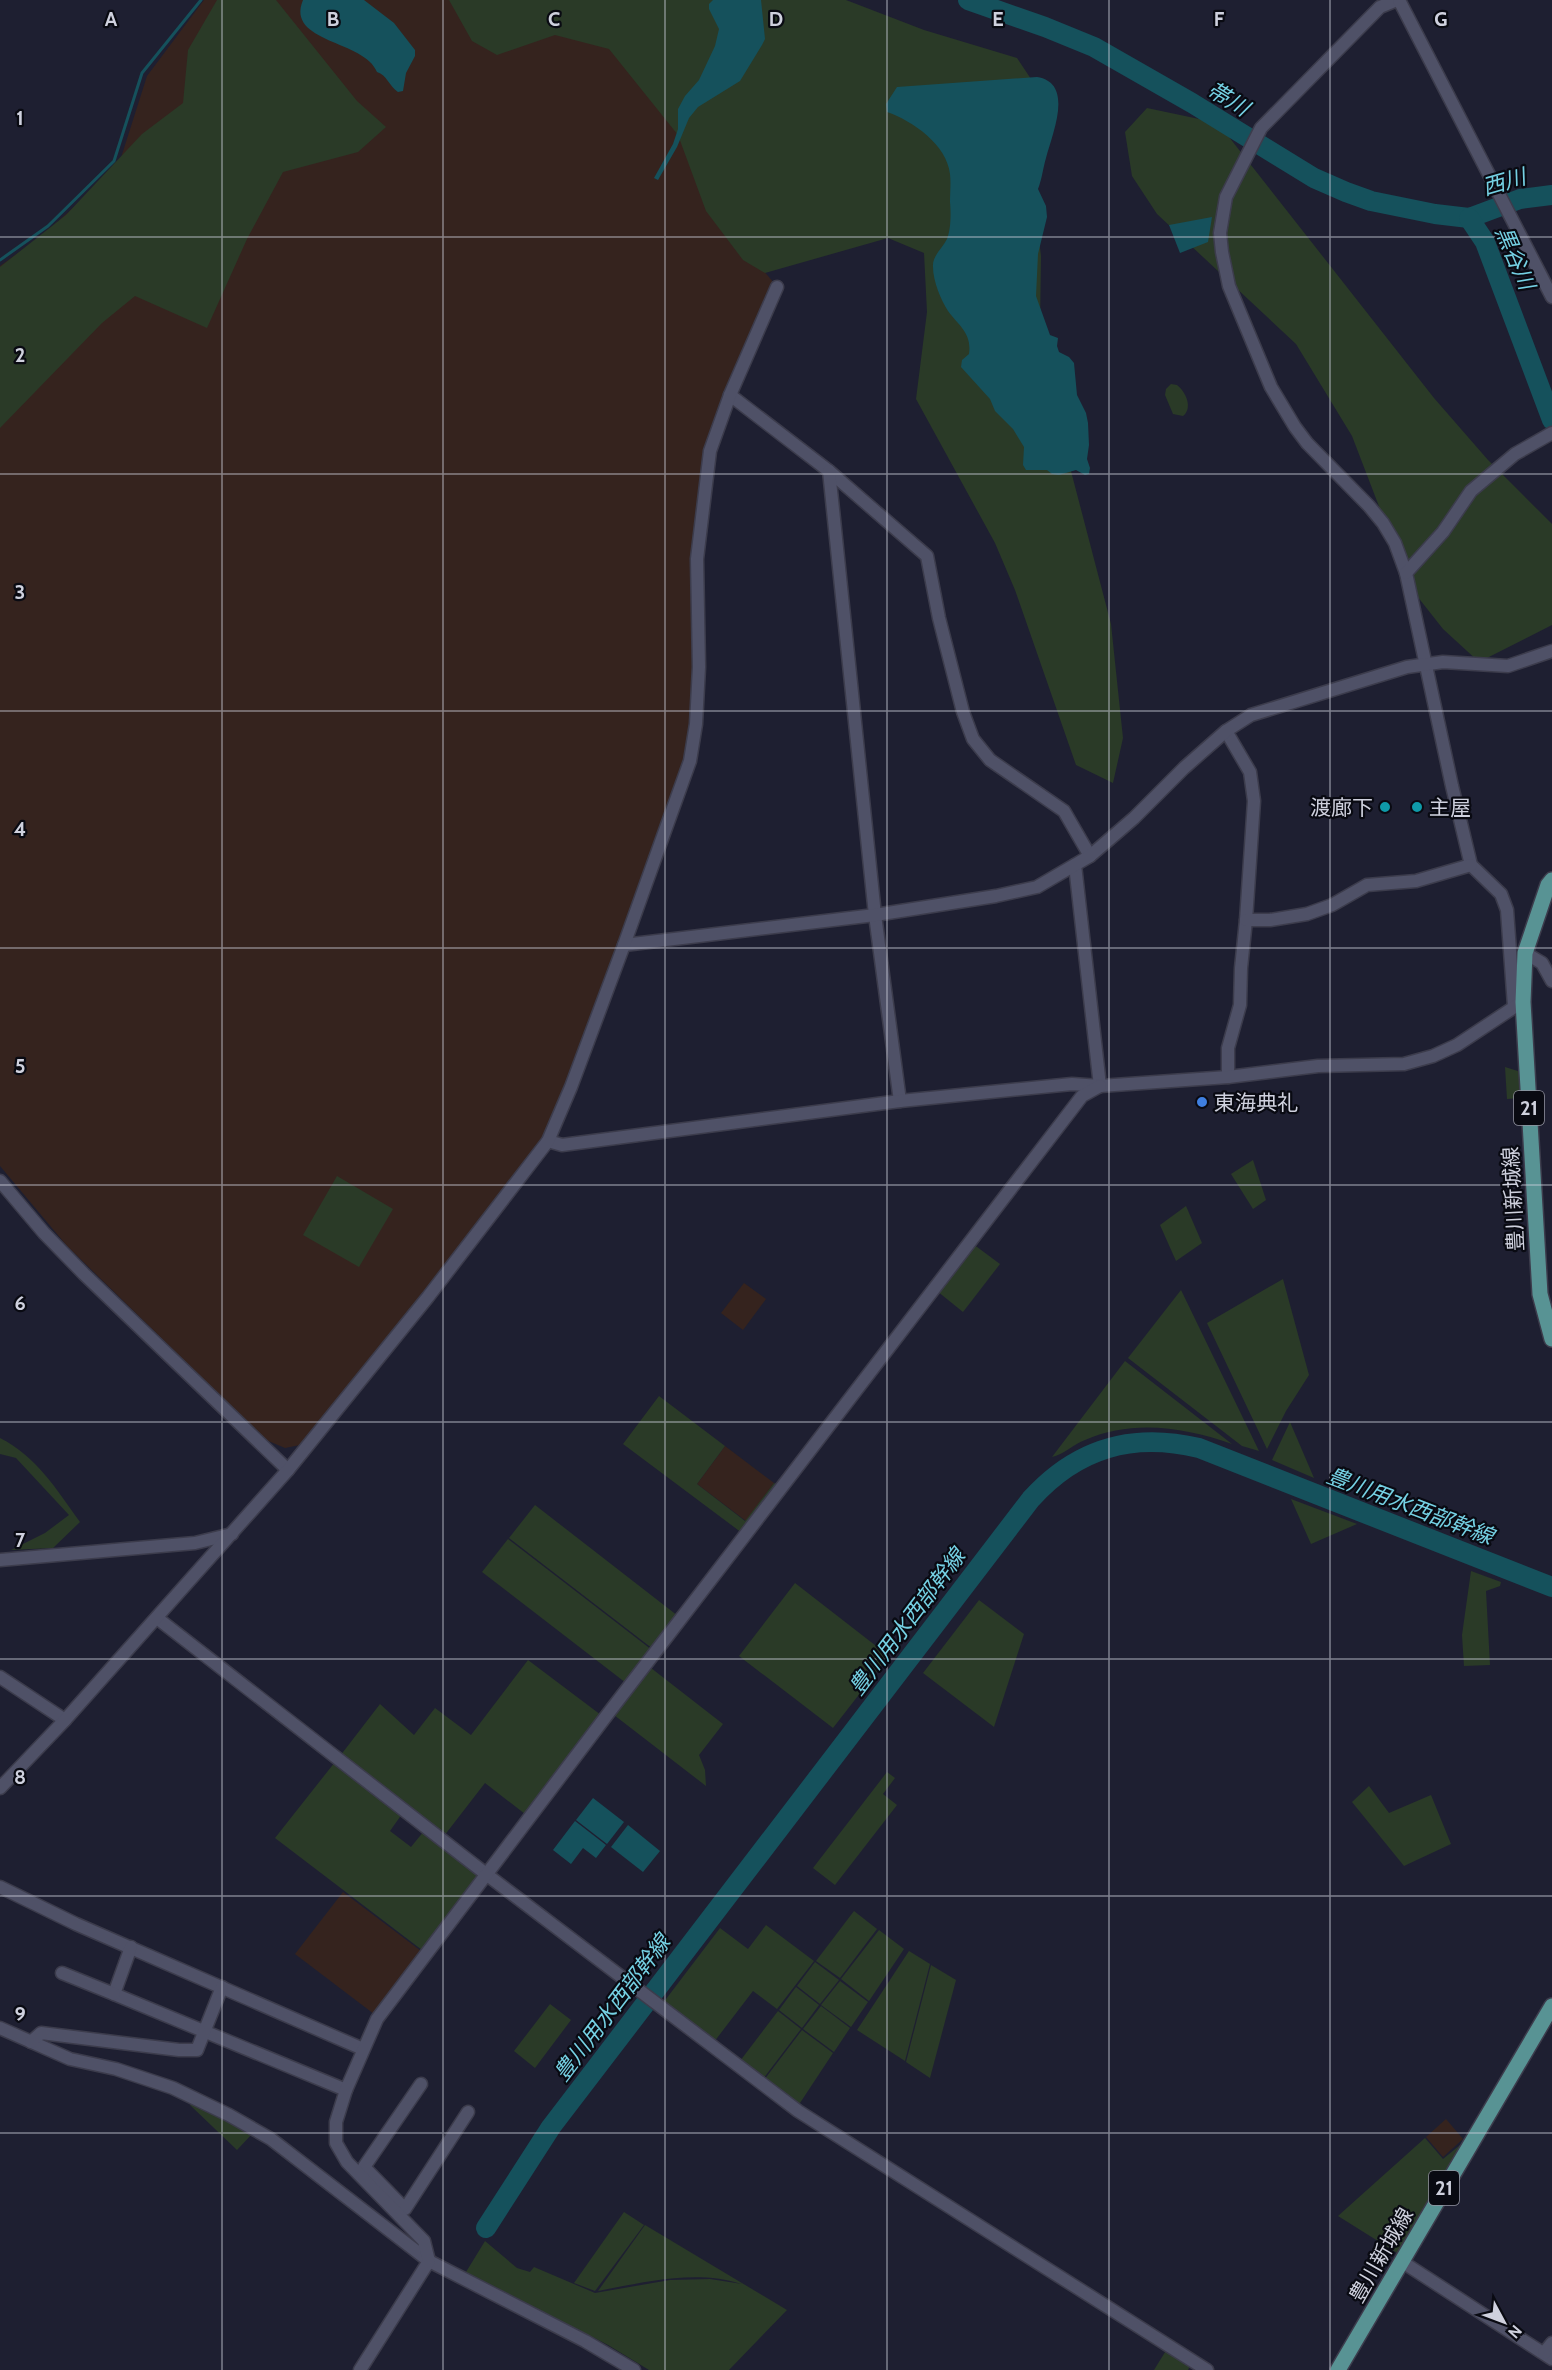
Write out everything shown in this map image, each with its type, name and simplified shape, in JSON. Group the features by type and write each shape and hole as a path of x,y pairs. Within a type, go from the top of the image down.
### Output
{"main road":[{"name":"豊川新城線","path":"1552,880 1548,885 1525,953 1518,1004 1540,1294 1552,1339"},
{"name":"豊川新城線","path":"1338,2370 1552,2006"}],"street":[{"path":"548,1141 562,1145 900,1101 1072,1084 1100,1086 1228,1077 1318,1066 1404,1064 1433,1056 1457,1045 1490,1025 1518,1004 1507,910 1501,894 1471,865 1406,573 1395,543 1383,523 1294,427 1271,387 1229,286 1221,252 1221,215 1233,181 1262,128 1380,7 1398,0 1552,297"},
{"path":"0,1788 65,1720 288,1470 428,1297 548,1141 571,1087 690,761 696,724 699,667 697,559 710,451 730,394 777,287"},
{"path":"730,394 829,471 927,556 939,618 963,712 973,739 990,760 1064,811 1090,856"},
{"path":"1406,573 1443,532 1471,491 1515,454 1552,433"},
{"path":"829,471 875,915 900,1101"},
{"path":"624,945 875,915 996,896 1037,887 1090,856 1226,731 1251,715 1388,671 1443,662 1508,666 1552,651"},
{"path":"1226,731 1250,772 1254,801 1246,920 1240,968 1240,1005 1228,1048 1228,1077"},
{"path":"1246,920 1270,920 1307,914 1332,905 1367,885 1416,881 1471,865"},
{"path":"1076,866 1100,1086"},
{"path":"1525,953 1542,963 1552,981"},
{"path":"360,2370 429,2261 427,2248 418,2234 340,2153 334,2134 346,2090 377,2019 1082,1096 1100,1086"},
{"path":"0,1181 44,1233 84,1274 288,1470"},
{"path":"0,1560 195,1543 232,1534"},
{"path":"157,1618 486,1874 798,2112 1207,2370"},
{"path":"0,1677 65,1720"},
{"path":"0,1887 76,1924 363,2049"},
{"path":"114,1994 131,1947"},
{"path":"62,1973 346,2090"},
{"path":"31,2042 41,2033 179,2050 197,2050 222,1987"},
{"path":"0,2028 70,2059 116,2069 173,2088 230,2115 271,2139 429,2261 585,2341 634,2370"},
{"path":"421,2084 364,2167 405,2209 468,2112"},
{"path":"1401,2261 1548,2356 1552,2343"}],"shaded area":[{"path":"204,0 772,0 724,225 775,284 707,453 695,666 687,756 545,1139 311,1436 300,1445 285,1448 266,1440 67,1246 0,1166 0,266 43,235 118,167 147,76"},
{"path":"217,0 276,0 357,101 386,127 358,152 283,172 247,239 207,328 135,296 102,323 0,428 0,267 66,215 142,134 183,103 188,50"},
{"path":"303,0 364,0 394,23 415,50 415,56 406,73 403,91 395,90 377,72 370,61 315,33 305,25 301,14"},
{"path":"449,0 846,0 924,30 1017,58 1033,82 1030,168 1041,256 1040,327 1055,410 1111,624 1123,738 1113,783 1076,765 1015,590 995,543 916,399 927,312 924,253 888,238 765,273 743,260 706,211 678,135 609,49 555,35 497,55 472,41"},
{"path":"713,0 761,0 765,39 740,81 698,107 689,118 677,147 658,180 654,178 673,144 678,129 678,109 685,96 699,80 715,46 719,29 709,9 709,4"},
{"path":"1037,77 1049,81 1055,89 1058,111 1038,189 1046,206 1047,217 1038,254 1036,296 1050,335 1058,338 1059,352 1069,357 1074,363 1077,395 1088,423 1087,459 1090,468 1089,474 1085,475 1076,470 1059,475 1047,470 1026,470 1023,465 1024,447 1013,429 995,411 990,399 961,367 962,360 969,354 969,341 964,330 948,311 933,272 934,259 947,239 950,226 950,177 947,163 936,144 918,128 887,112 886,104 897,87"},
{"path":"1147,108 1218,123 1434,398 1488,460 1552,524 1552,625 1479,662 1443,629 1417,596 1395,548 1352,436 1296,344 1157,214 1132,176 1125,132"},
{"path":"1212,217 1208,242 1180,253 1169,225"},
{"path":"1171,384 1180,388 1187,400 1188,409 1183,416 1173,414 1165,395 1166,389"},
{"path":"1505,1067 1521,1072 1521,1098 1507,1099"},
{"path":"1253,1160 1266,1200 1253,1209 1231,1174"},
{"path":"337,1176 393,1209 359,1267 303,1235"},
{"path":"1186,1206 1202,1243 1176,1261 1160,1225"},
{"path":"973,1244 1000,1264 963,1312 937,1291"},
{"path":"1283,1279 1309,1375 1286,1411 1267,1449 1207,1323"},
{"path":"744,1283 766,1299 743,1330 721,1313"},
{"path":"1181,1290 1259,1451 1242,1446 1128,1358"},
{"path":"1125,1361 1232,1444 1177,1430 1121,1429 1103,1433 1052,1457"},
{"path":"659,1396 725,1446 697,1484 745,1521 774,1483 778,1485 742,1533 623,1444"},
{"path":"1290,1422 1314,1478 1272,1460"},
{"path":"0,1438 13,1445 35,1464 80,1522 53,1548 11,1550 45,1533 69,1515 16,1458 0,1454"},
{"path":"725,1446 774,1483 746,1521 697,1484"},
{"path":"1291,1499 1357,1524 1311,1544"},
{"path":"535,1505 678,1616 653,1649 509,1538"},
{"path":"508,1539 652,1650 626,1683 482,1572"},
{"path":"1471,1571 1501,1582 1500,1586 1486,1591 1490,1665 1464,1666 1462,1635"},
{"path":"795,1583 889,1656 833,1728 739,1656"},
{"path":"979,1600 1024,1634 994,1727 923,1673"},
{"path":"528,1660 601,1715 525,1814 485,1783 444,1836 340,1756 380,1704 414,1735 435,1708 471,1735"},
{"path":"651,1668 723,1724 699,1755 705,1770 706,1786 614,1715"},
{"path":"335,1762 402,1814 390,1831 411,1847 424,1831 480,1874 422,1950 275,1838"},
{"path":"887,1772 895,1778 883,1794 897,1805 835,1885 813,1868"},
{"path":"1369,1786 1389,1813 1431,1795 1451,1844 1404,1866 1352,1802"},
{"path":"593,1798 624,1822 607,1844 576,1820"},
{"path":"575,1821 606,1845 596,1858 583,1848 571,1864 553,1850"},
{"path":"628,1825 660,1851 643,1872 611,1847"},
{"path":"343,1892 421,1951 374,2014 295,1954"},
{"path":"854,1911 877,1929 840,1978 816,1961"},
{"path":"766,1925 814,1961 777,2009 753,1991 714,2042 663,2003 720,1928 748,1949"},
{"path":"879,1930 904,1949 869,2001 841,1979"},
{"path":"909,1951 930,1964 905,2061 857,2030"},
{"path":"815,1962 839,1980 820,2004 797,1986"},
{"path":"931,1965 956,1980 930,2078 906,2062"},
{"path":"840,1981 868,2002 851,2027 821,2005"},
{"path":"796,1987 819,2005 802,2028 779,2010"},
{"path":"550,2004 571,2020 535,2068 514,2051"},
{"path":"821,2006 850,2028 834,2052 803,2029"},
{"path":"778,2011 801,2029 763,2079 740,2061"},
{"path":"802,2030 833,2053 798,2106 764,2080"},
{"path":"192,2103 252,2134 237,2150 190,2105"},
{"path":"1446,2119 1463,2139 1443,2157 1426,2137"},
{"path":"1425,2138 1443,2159 1465,2141 1397,2253 1338,2216"},
{"path":"624,2212 644,2225 595,2291 574,2283"},
{"path":"645,2225 787,2310 729,2370 649,2370 608,2345 466,2272 485,2241 517,2268 530,2272 534,2267 595,2293 670,2280 710,2279 742,2284 724,2280 688,2277 598,2291"},
{"path":"1167,2349 1191,2364 1188,2370 1154,2370"}],"waterway":[{"path":"0,260 48,226 114,161 142,73 201,0"},
{"name":"帯川","path":"968,0 1094,47 1192,103 1314,178 1371,201 1435,214 1469,218 1520,199 1552,195"},
{"name":"黒谷川","path":"1469,218 1485,242 1552,420"},
{"name":"豊川用水西部幹線","path":"486,2228 551,2127 1031,1499 1067,1467 1107,1448 1129,1444 1151,1442 1199,1448 1552,1587"}],"place":[{"name":"渡廊下","path":"1385,807"},
{"name":"主屋","path":"1417,807"},
{"name":"東海典礼","path":"1202,1102"}],"water label":[{"name":"西川","path":"1504,182"}]}
